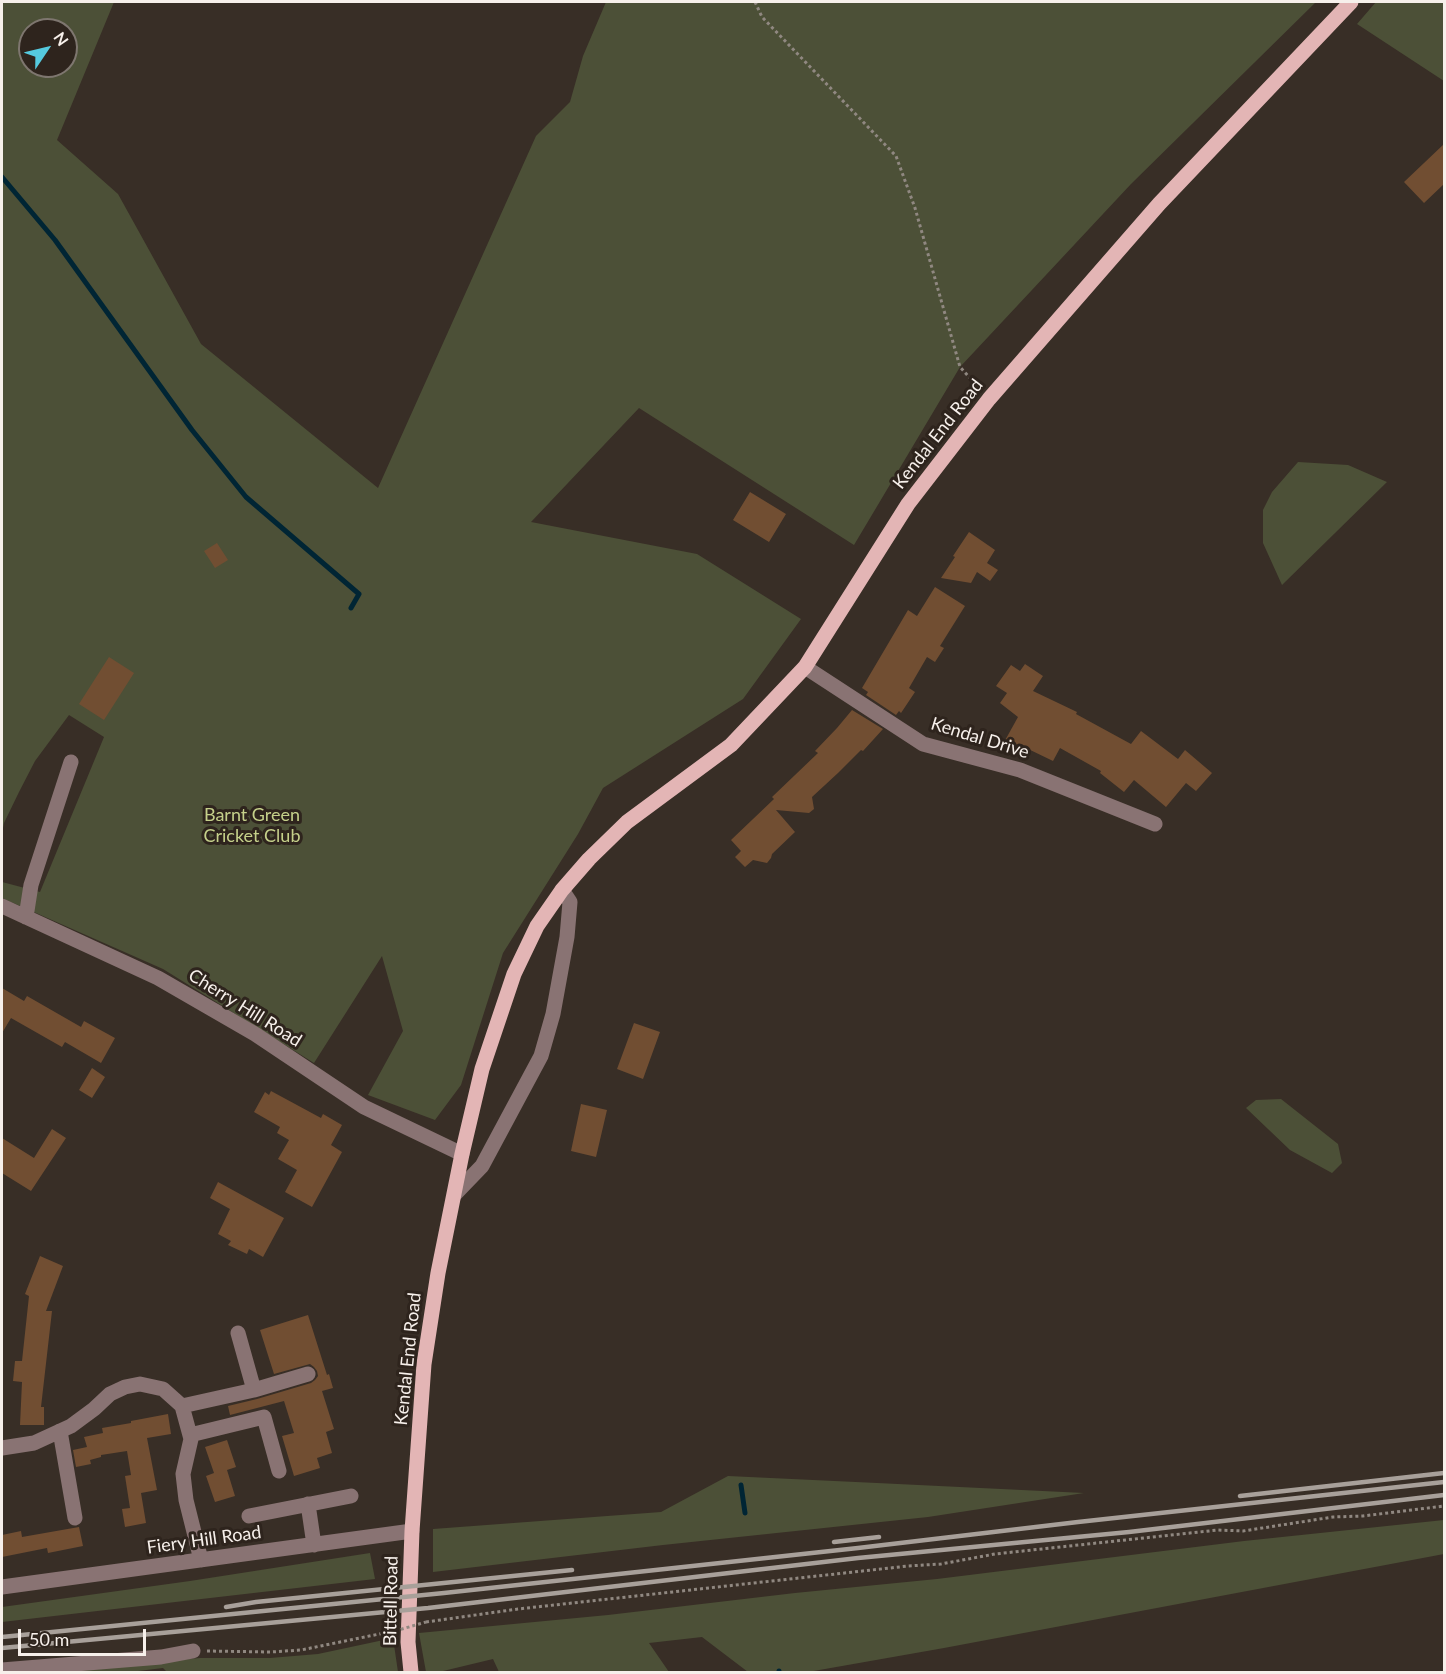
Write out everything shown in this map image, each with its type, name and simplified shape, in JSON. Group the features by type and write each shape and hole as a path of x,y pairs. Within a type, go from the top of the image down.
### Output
{"main road":[{"name":"Kendal End Road","path":"412,1531 424,1364 438,1274 462,1154 482,1069 514,974 537,926 562,890 627,822 730,745 805,667 908,504 989,399 1159,204 1351,2"},
{"name":"Bittell Road","path":"411,1672 408,1642 412,1531"}],"street":[{"name":"Kendal Drive","path":"805,667 923,744 1020,770 1155,824"},
{"path":"26,916 31,885 71,762"},
{"path":"455,1194 482,1166 541,1056 553,1014 567,937 570,902 562,890"},
{"name":"Cherry Hill Road","path":"2,906 158,978 255,1034 363,1107 462,1154"},
{"path":"238,1333 254,1390"},
{"path":"182,1406 254,1390 308,1374"},
{"path":"2,1448 34,1443 71,1426 110,1394 125,1387 140,1384 163,1389 182,1406 191,1439 183,1474 186,1500 201,1560"},
{"path":"190,1435 264,1418 279,1471"},
{"path":"60,1431 75,1518"},
{"path":"249,1516 351,1496"},
{"path":"308,1504 314,1545"},
{"name":"Fiery Hill Road","path":"2,1587 412,1531"},
{"path":"2,1670 161,1657 194,1651"}],"path":[{"path":"755,2 762,17 896,156 915,208 960,367 989,399"},
{"path":"194,1651 301,1650 426,1623 530,1608 941,1564 995,1554 1218,1530 1243,1531 1333,1517 1363,1516 1444,1506"}],"green space":[{"name":"Barnt Green Cricket Club","path":"2,2 114,2 57,140 118,194 201,344 378,488 536,136 570,102 583,56 606,2 1316,2 1131,184 960,367 854,545 639,408 531,522 697,554 801,619 743,699 603,788 578,834 503,953 461,1085 435,1120 368,1095 403,1031 382,956 314,1063 163,969 2,898 2,882 40,892 104,737 69,715 35,761 4,823 2,833"},
{"path":"1376,2 1444,2 1444,81 1357,24"},
{"path":"1298,462 1348,465 1387,482 1282,585 1263,543 1263,510 1272,492"},
{"path":"1281,1099 1338,1144 1342,1163 1332,1173 1290,1150 1246,1108 1256,1100"},
{"path":"728,1476 1084,1493 928,1517 433,1572 433,1529 661,1512"},
{"path":"1444,1520 1444,1554 808,1672 748,1672 702,1637 649,1643 669,1672 499,1672 493,1659 439,1672 426,1672 419,1633 937,1579 1244,1541"},
{"path":"370,1553 375,1579 2,1622 2,1607"},
{"path":"393,1638 398,1672 167,1672 163,1668 130,1672 37,1672 200,1658 270,1658 318,1654"}],"building":[{"path":"1444,144 1444,184 1424,203 1404,182"},
{"path":"750,492 786,514 769,542 733,520"},
{"path":"969,532 995,550 987,563 998,570 990,581 977,572 971,583 941,578 955,557 953,556"},
{"path":"217,543 228,560 215,568 204,551"},
{"path":"935,587 965,606 940,646 944,648 935,662 927,657 909,688 915,692 901,713 899,711 896,715 866,695 868,692 862,688 908,610 917,616"},
{"path":"109,657 134,673 104,720 79,704"},
{"path":"1025,664 1043,676 1033,691 1077,712 1076,714 1131,744 1141,731 1178,759 1185,750 1212,773 1196,791 1186,783 1166,807 1134,780 1124,792 1100,773 1101,771 1060,748 1053,761 1022,746 1018,752 1003,744 1018,717 1000,703 1007,693 996,686 1011,665 1020,671"},
{"path":"852,710 883,729 863,751 861,750 812,797 814,809 809,813 776,810 795,832 772,854 767,863 753,860 745,867 735,857 741,851 731,840 818,753 815,751"},
{"path":"2,988 24,1001 27,996 81,1027 84,1021 115,1038 101,1063 65,1042 62,1047 11,1018 2,1033"},
{"path":"634,1023 660,1032 643,1079 617,1069"},
{"path":"92,1068 105,1077 92,1098 79,1090"},
{"path":"271,1091 321,1118 323,1114 342,1125 331,1145 342,1152 312,1207 285,1192 297,1170 278,1159 289,1140 277,1133 280,1127 254,1112 265,1092 269,1095"},
{"path":"581,1104 607,1110 596,1157 571,1151"},
{"path":"52,1129 66,1138 31,1191 2,1173 2,1138 34,1158"},
{"path":"218,1182 284,1218 263,1257 249,1249 247,1254 228,1245 231,1241 218,1234 230,1209 210,1198"},
{"path":"40,1256 63,1266 46,1311 52,1311 41,1407 44,1407 44,1425 20,1425 22,1382 13,1381 15,1361 22,1361 29,1296 25,1294"},
{"path":"308,1315 333,1388 322,1391 334,1429 326,1432 332,1453 317,1458 320,1468 294,1476 282,1436 294,1433 284,1401 230,1415 228,1406 315,1380 318,1376 317,1371 310,1364 274,1374 260,1330"},
{"path":"168,1414 171,1434 147,1438 157,1490 141,1493 146,1523 125,1527 122,1509 130,1508 125,1476 131,1475 127,1451 101,1455 101,1457 90,1460 91,1464 76,1467 73,1450 87,1447 84,1437 103,1433 102,1428"},
{"path":"227,1440 236,1467 227,1470 235,1496 215,1502 206,1476 214,1473 205,1447"},
{"path":"79,1527 83,1546 48,1553 47,1548 2,1557 2,1535 21,1531 22,1537"}],"waterway":[{"path":"2,177 55,240 192,430 246,497 359,594 351,608"},
{"path":"741,1485 745,1513"}],"railway":[{"path":"1240,1496 1444,1473"},
{"path":"2,1637 444,1593 1444,1482"},
{"path":"2,1648 428,1608 858,1558 1129,1532 1444,1495"},
{"path":"834,1542 879,1537"},
{"path":"226,1607 572,1570"}]}
